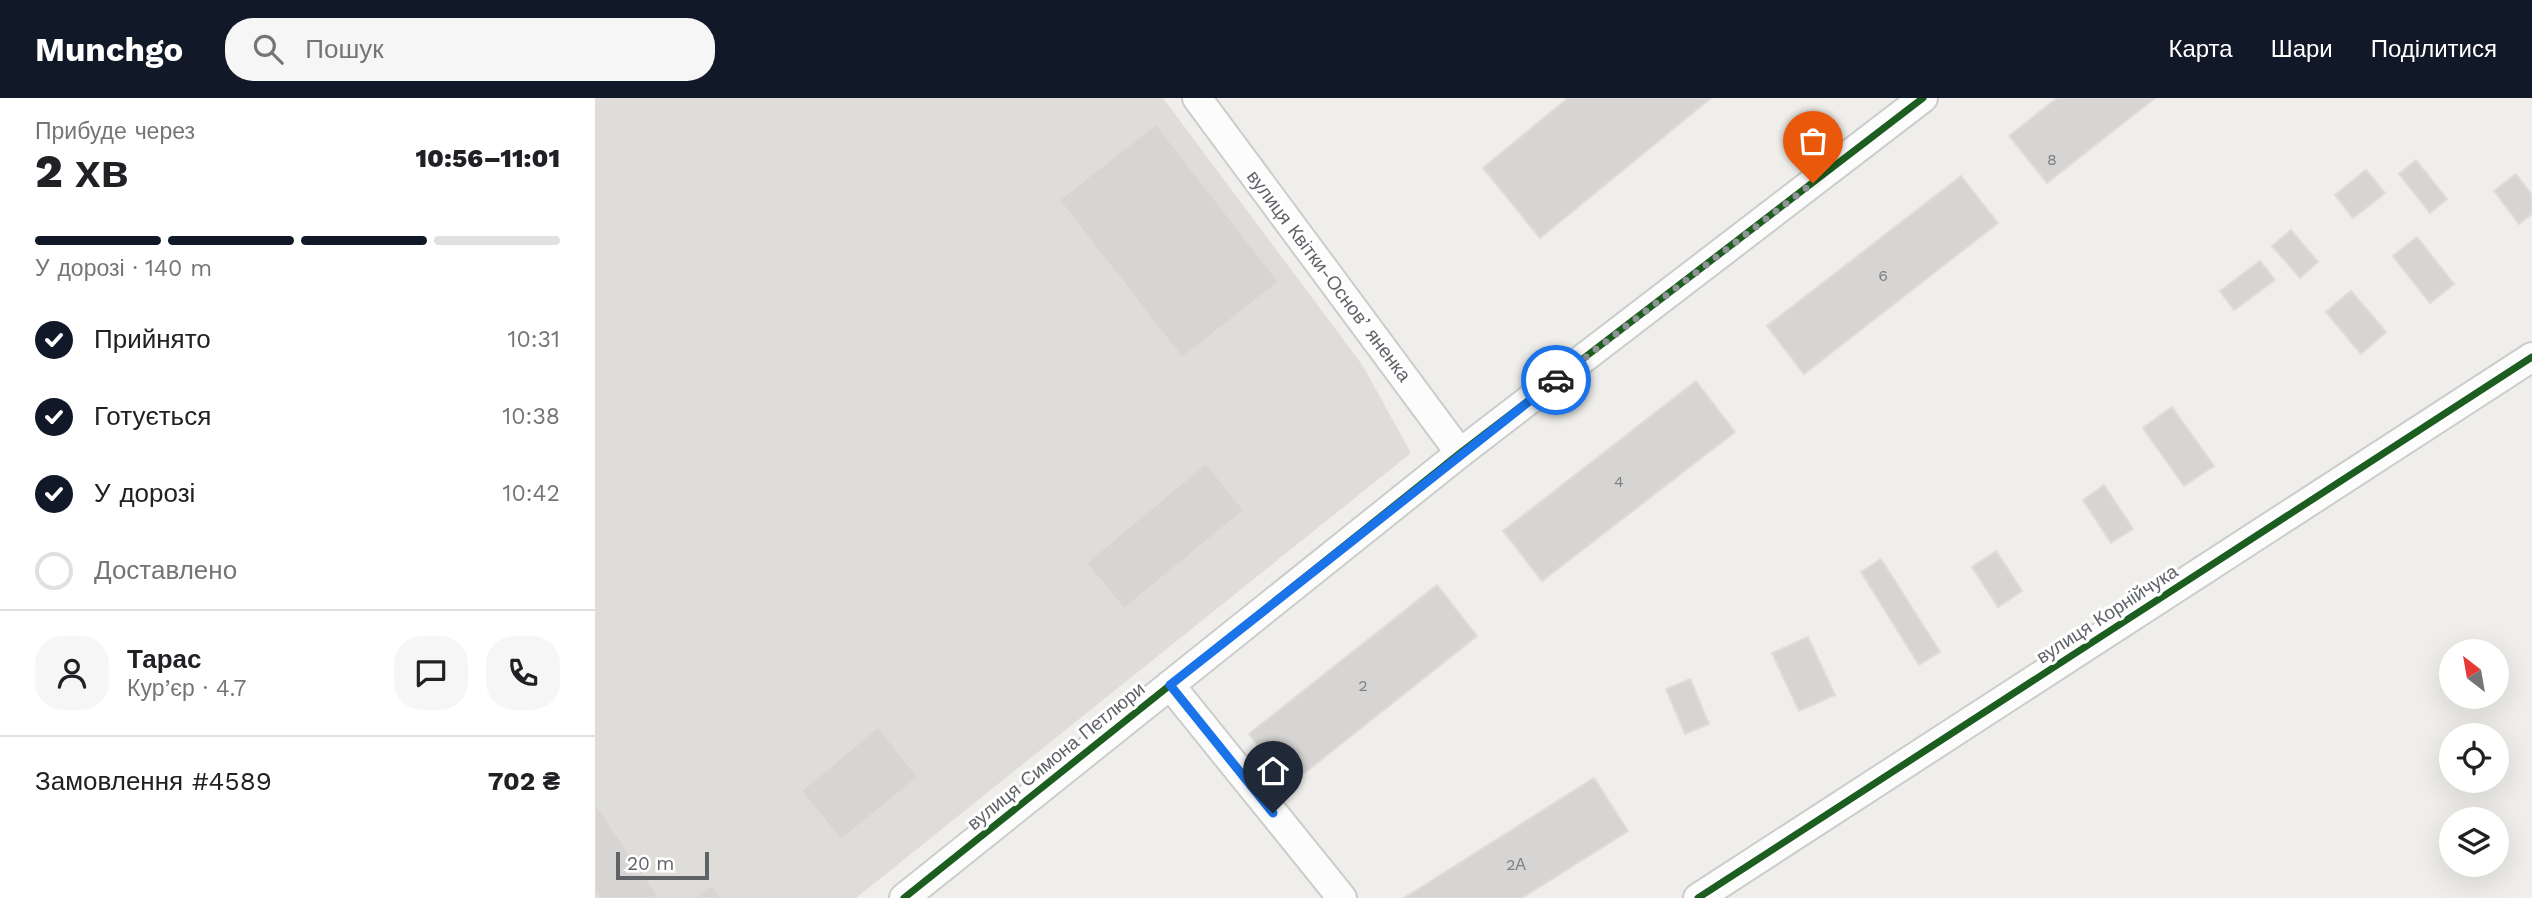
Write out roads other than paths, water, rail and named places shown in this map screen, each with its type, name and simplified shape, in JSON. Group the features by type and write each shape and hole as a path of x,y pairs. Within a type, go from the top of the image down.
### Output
{"street":[{"name":"вулиця Квітки-Основʼяненка","path":"1197,98 1460,453"},
{"name":"вулиця Симона Петлюри","path":"904,898 1460,453 1923,98"},
{"name":"вулиця Корнійчука","path":"1698,898 2532,357"},
{"path":"1170,685 1342,898"}]}
